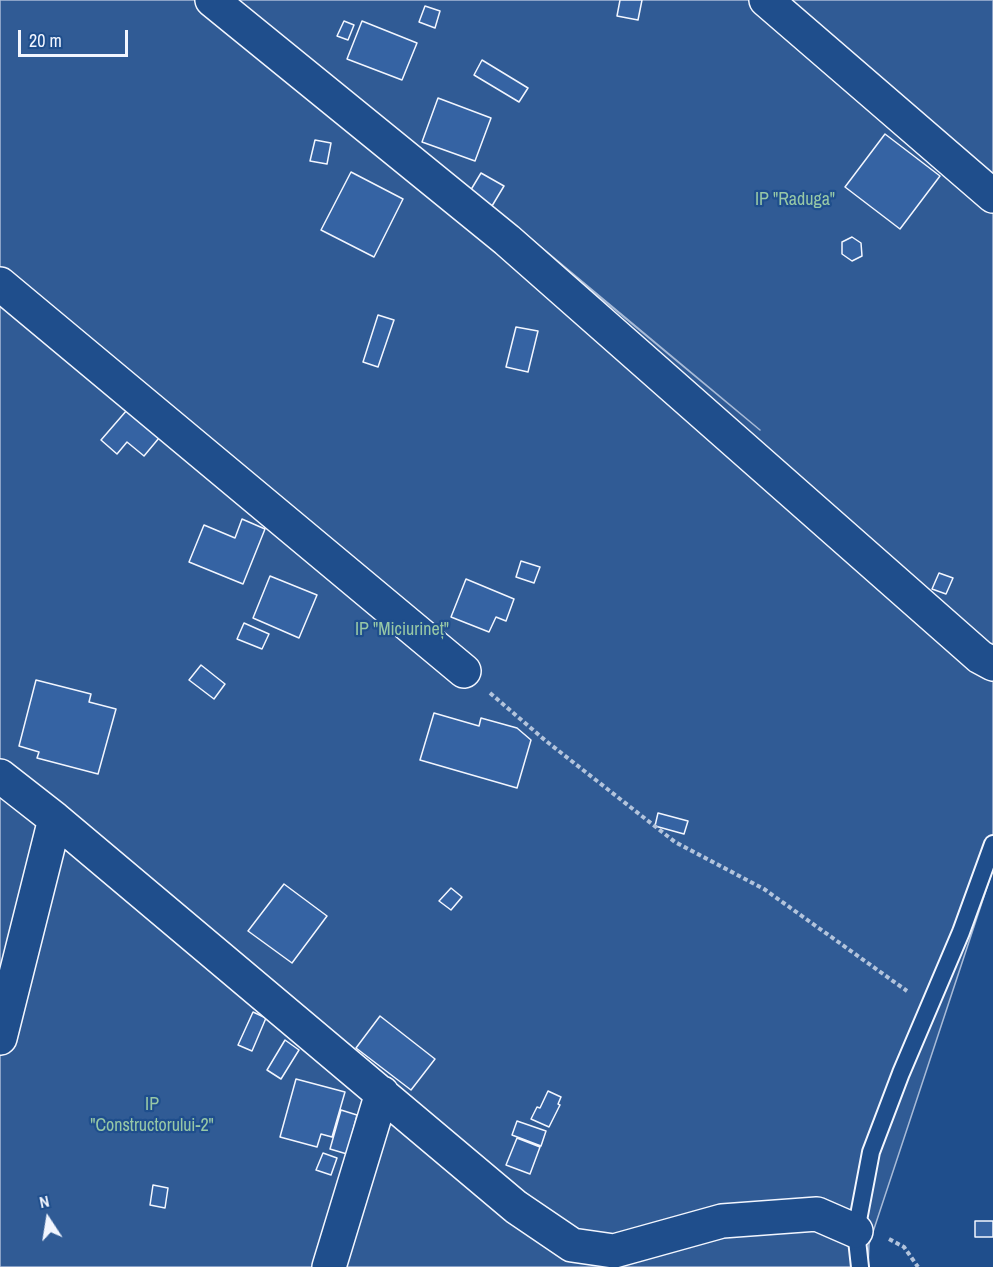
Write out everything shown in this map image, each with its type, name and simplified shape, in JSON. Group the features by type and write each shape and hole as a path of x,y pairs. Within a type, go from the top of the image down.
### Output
{"street":[{"path":"212,0 507,240 980,657 993,664"},
{"path":"766,0 993,196"},
{"path":"0,284 464,670"},
{"path":"0,776 55,819 516,1207 572,1245 614,1251 722,1221 817,1214 856,1231"},
{"path":"0,1038 55,819"},
{"path":"329,1267 382,1093"}],"lane":[{"path":"860,1267 856,1231 871,1152 901,1073 961,932 993,844"}],"path":[{"path":"464,670 546,741 675,842 764,889 929,1006"}],"shaded area":[{"name":"IP \"Miciurineț\"","path":"0,0 993,0 993,869 869,1244 868,1267 0,1267","holes":["486,203 492,206 760,430"]}],"building":[{"path":"620,0 642,0 638,20 617,16"},
{"path":"425,6 440,11 435,28 419,22"},
{"path":"344,21 354,25 348,40 337,36"},
{"path":"362,21 417,43 402,80 347,59"},
{"path":"482,60 528,88 519,102 474,75"},
{"path":"438,98 491,118 475,161 422,142"},
{"path":"885,134 940,176 900,229 845,187"},
{"path":"315,140 331,143 327,164 310,161"},
{"path":"351,172 403,199 374,257 321,230"},
{"path":"481,173 504,186 492,206 469,193"},
{"path":"852,237 861,243 862,256 852,261 842,254 842,242"},
{"path":"378,315 394,320 378,367 363,362"},
{"path":"516,327 538,331 528,372 506,367"},
{"path":"127,410 159,438 144,456 127,442 117,454 101,440"},
{"path":"242,519 265,529 243,584 189,562 204,525 235,538"},
{"path":"521,561 540,567 534,583 516,577"},
{"path":"939,573 953,578 946,594 932,589"},
{"path":"270,576 317,595 299,638 253,618"},
{"path":"466,579 514,599 506,621 496,617 489,632 451,617"},
{"path":"244,623 269,634 262,649 237,639"},
{"path":"201,665 225,684 214,699 189,680"},
{"path":"36,680 91,694 89,702 116,709 98,774 37,758 39,752 19,746"},
{"path":"434,713 479,726 481,718 517,728 531,740 517,788 420,760"},
{"path":"658,813 688,821 684,834 655,826"},
{"path":"284,884 327,916 292,963 248,931"},
{"path":"451,888 462,897 451,910 439,901"},
{"path":"253,1012 266,1018 252,1051 238,1045"},
{"path":"380,1016 435,1059 411,1090 356,1048"},
{"path":"285,1040 299,1050 281,1079 267,1070"},
{"path":"296,1079 345,1092 332,1137 321,1134 317,1147 280,1137"},
{"path":"548,1091 561,1097 558,1104 560,1105 549,1127 531,1119 537,1107 540,1108"},
{"path":"341,1110 357,1115 347,1154 330,1149"},
{"path":"517,1121 546,1131 541,1146 512,1135"},
{"path":"517,1138 540,1147 530,1174 506,1165"},
{"path":"323,1153 337,1158 331,1175 316,1170"},
{"path":"153,1185 168,1188 165,1208 150,1205"},
{"path":"975,1221 993,1221 993,1237 975,1237"}],"park label":[{"name":"IP \"Raduga\"","path":"795,200"},
{"name":"IP \"Constructorului-2\"","path":"152,1115"}]}
